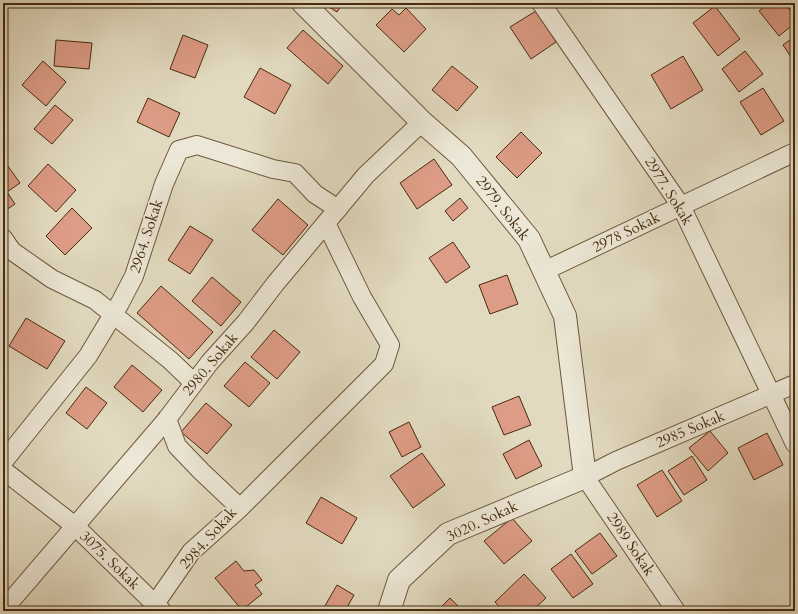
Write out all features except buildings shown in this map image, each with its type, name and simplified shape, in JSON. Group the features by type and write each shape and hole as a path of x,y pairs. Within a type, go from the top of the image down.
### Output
{"street":[{"name":"2979. Sokak","path":"303,3 422,122 461,156 529,239 565,316 585,477"},
{"name":"2977. Sokak","path":"541,3 681,206 770,395 795,444"},
{"name":"2980. Sokak","path":"3,610 167,419 193,382 246,322 366,175 422,122"},
{"name":"2964. Sokak","path":"3,462 88,356 113,314 134,276 164,184 179,150 197,145 273,169 295,173 315,194 338,209"},
{"name":"2978 Sokak","path":"544,272 795,152"},
{"path":"240,508 346,405 384,364 390,345 362,297 326,223"},
{"path":"3,238 12,251 52,279 95,300 193,382"},
{"name":"2985 Sokak","path":"585,477 616,461 795,384"},
{"name":"2984. Sokak","path":"158,608 191,552 240,508 177,446 167,419"},
{"name":"3075. Sokak","path":"3,470 75,526 158,608"},
{"name":"3020. Sokak","path":"389,611 399,580 448,534 585,477"},
{"name":"2989 Sokak","path":"585,477 676,611"}]}
